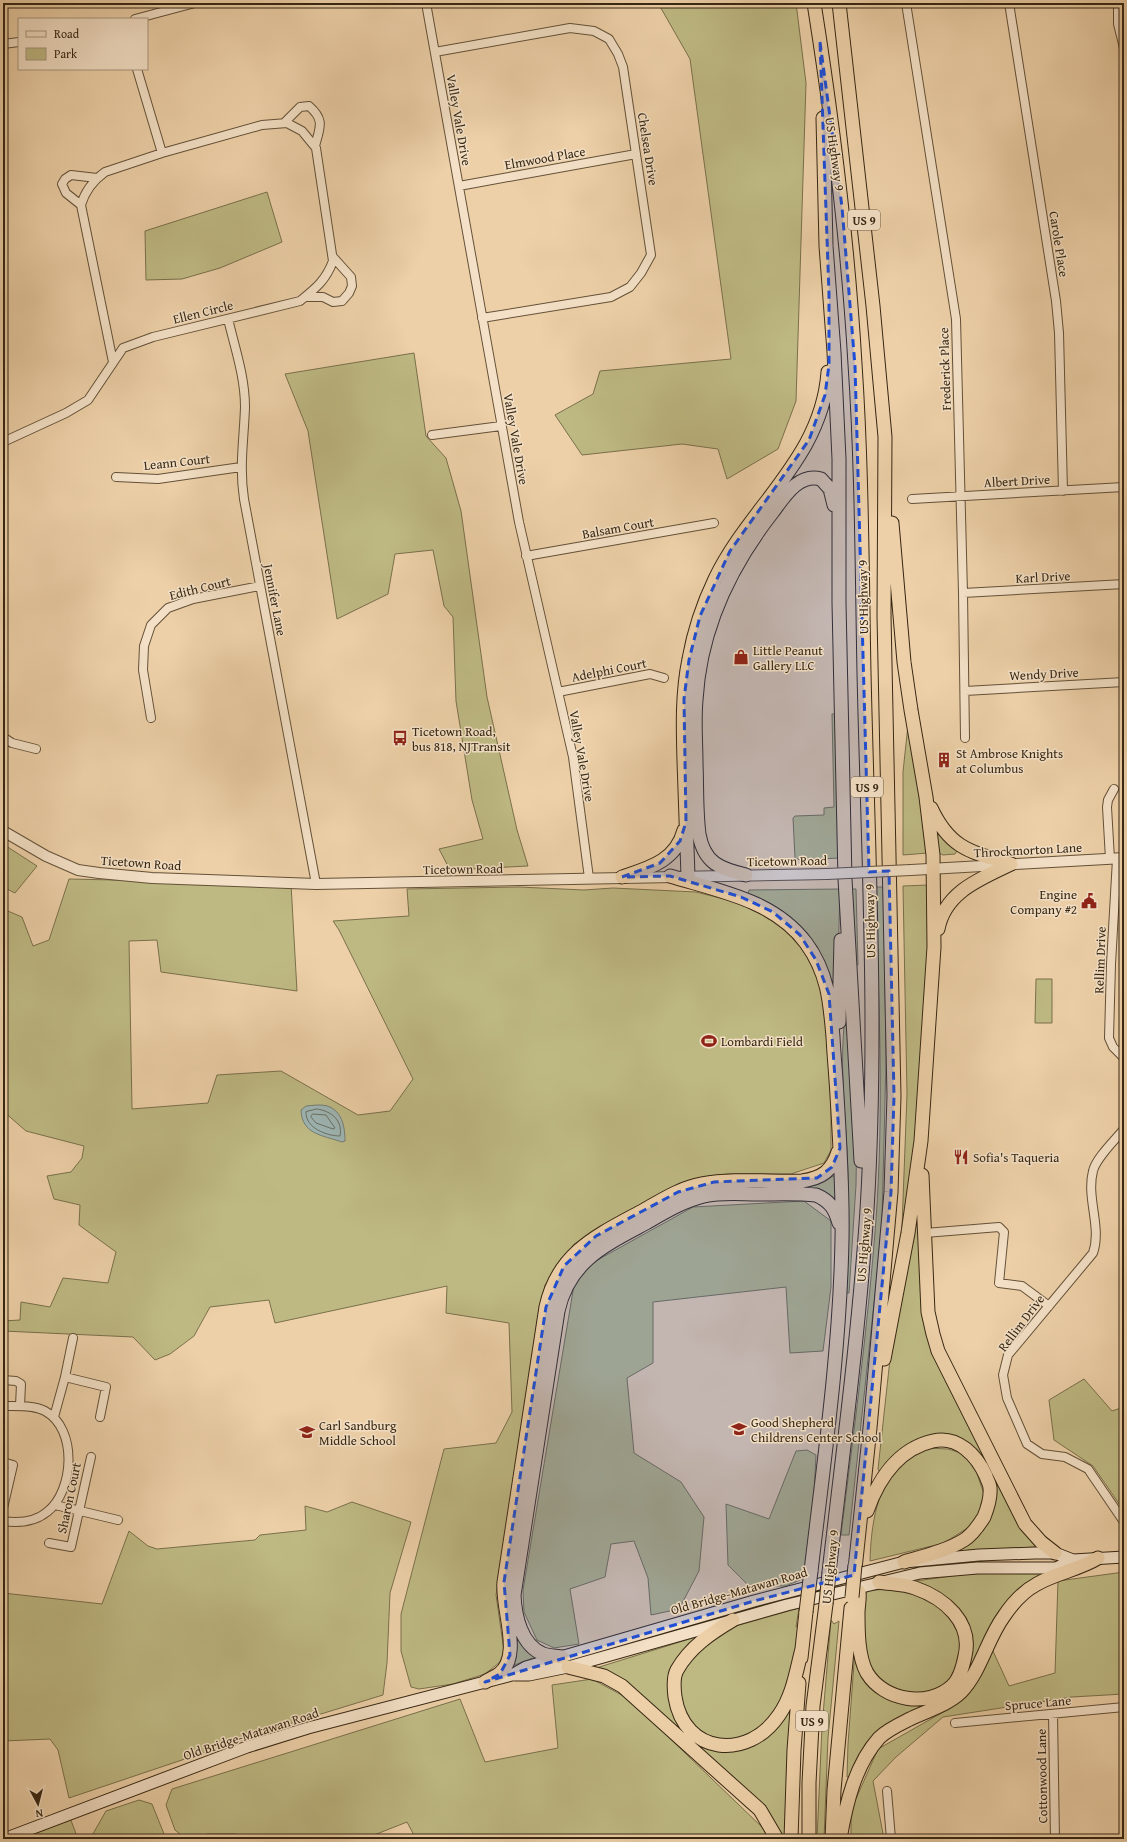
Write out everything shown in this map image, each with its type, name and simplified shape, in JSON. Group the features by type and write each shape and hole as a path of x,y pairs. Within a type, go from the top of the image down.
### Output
{"highway":[{"name":"US Highway 9","path":"809,1839 809,1783 813,1706 854,1358 867,1210 872,1086 870,933 856,366 842,207 814,3"},
{"name":"US Highway 9","path":"832,1839 834,1790 856,1596 855,1565 870,1428 891,1192 894,1096 885,624 885,437 873,306 839,3"},
{"path":"820,42 826,246 834,352 839,459 839,603 845,879 861,1166 867,1210"},
{"path":"688,876 683,715 687,673 694,638 710,591 730,551 792,467 809,440 816,425 821,411 828,380 829,294"},
{"path":"870,1428 908,1233 921,1141 934,947 934,868 926,797 904,662 885,437"},
{"path":"746,875 729,871 713,862 703,850 699,834 695,710 698,676 705,642 718,602 742,554 786,495 799,482 808,478 815,478 826,483 833,498 839,540"},
{"path":"926,797 939,825 956,843 978,854 1010,864"},
{"path":"622,877 651,868 667,859 680,841 686,822"},
{"path":"934,947 940,919 944,910 955,897 969,885 1010,864"},
{"path":"670,876 757,903 787,922 800,935 816,960 827,987 830,1002 840,1148 842,1238 835,1372 802,1649 794,1750 792,1839"},
{"path":"836,1074 845,879"},
{"path":"921,1141 928,1312 938,1352 1025,1524 1041,1542 1055,1554"},
{"path":"485,1682 500,1674 510,1655 510,1638 503,1597 504,1582 546,1307 550,1291 564,1266 578,1249 590,1240 678,1192 693,1186 714,1182 802,1181 821,1177 829,1171 840,1148"},
{"path":"777,1839 760,1810 622,1686 604,1676 544,1654 533,1648 529,1644 517,1618 514,1595 558,1311 562,1295 571,1277 587,1259 605,1245 680,1204 699,1197 714,1194 816,1195 828,1202 835,1210 842,1238"},
{"path":"860,1530 875,1491 890,1467 911,1449 934,1440 953,1441 970,1451 981,1465 990,1486 989,1506 980,1525 965,1539 943,1550 904,1562"},
{"path":"840,1839 846,1807 858,1773 880,1738 895,1727 946,1702 960,1693 972,1678 1004,1616 1026,1592 1036,1584 1084,1566 1098,1558"},
{"path":"856,1596 861,1655 867,1673 879,1686 895,1696 914,1699 933,1698 953,1686 963,1667 967,1648 965,1630 954,1612 939,1598 914,1588 879,1582"},
{"path":"733,1620 705,1638 687,1655 676,1671 674,1688 677,1709 684,1724 695,1735 711,1744 737,1746 759,1736 771,1726 780,1714 792,1692 802,1649"}],"main road":[{"name":"Old Bridge-Matawan Road","path":"4,1839 247,1746 308,1728 512,1674 529,1675 754,1600 904,1562 979,1555 1055,1554 1073,1560"},
{"name":"Old Bridge-Matawan Road","path":"565,1662 879,1582 920,1573 977,1568 1056,1568 1073,1560 1124,1557"}],"street":[{"path":"139,18 195,3"},
{"name":"Valley Vale Drive","path":"426,3 519,522 573,757 589,878"},
{"name":"Frederick Place","path":"906,3 955,311 963,593 965,738"},
{"name":"Carole Place","path":"1009,3 1058,316 1063,491"},
{"path":"1118,3 1118,24 1124,48"},
{"name":"Chelsea Drive","path":"435,52 570,28 594,31 609,39 618,54 623,67 650,255 641,273 630,286 611,297 482,318"},
{"path":"3,44 18,42"},
{"path":"137,70 162,153"},
{"name":"Ellen Circle","path":"3,442 66,413 88,400 123,348 152,337 300,301 316,288 328,275 333,257 315,146 320,120 318,114 309,106 300,106 284,123"},
{"path":"113,362 81,204 84,196 97,178 105,172 162,153 262,126 287,122 302,131 315,146"},
{"name":"Elmwood Place","path":"458,186 636,154"},
{"path":"81,204 66,194 62,184 65,179 71,175 97,178"},
{"name":"Ellen Circle","path":"305,297 322,297 332,302 342,301 349,294 352,286 351,277 333,257"},
{"name":"Jennifer Lane","path":"228,319 243,381 245,407 241,467 243,492 316,884"},
{"path":"432,436 502,426"},
{"name":"Leann Court","path":"116,477 158,479 241,467"},
{"name":"Albert Drive","path":"912,499 1124,487"},
{"name":"Balsam Court","path":"526,556 714,523"},
{"name":"Karl Drive","path":"963,593 1124,584"},
{"name":"Edith Court","path":"152,718 143,670 144,646 151,625 168,608 193,600 260,586"},
{"name":"Adelphi Court","path":"558,692 650,674 664,678"},
{"name":"Wendy Drive","path":"965,691 1124,682"},
{"path":"3,737 12,744 36,749"},
{"name":"Rellim Drive","path":"1114,789 1108,800 1107,807 1117,859 1111,964 1109,1038 1113,1047 1124,1058"},
{"name":"Ticetown Road","path":"3,831 46,856 78,870 152,878 316,884 827,874 934,868"},
{"name":"Throckmorton Lane","path":"934,868 1117,859"},
{"name":"Rellim Drive","path":"1124,1129 1096,1163 1093,1171 1091,1200 1095,1224 1096,1243 1093,1253 1008,1355 1003,1376 1007,1398 1026,1444 1042,1454 1065,1457 1088,1469 1124,1522"},
{"path":"924,1233 999,1227 1004,1232 999,1283 1022,1286 1049,1306"},
{"path":"54,1417 73,1338"},
{"path":"65,1376 106,1387 100,1417"},
{"path":"3,1380 16,1381 21,1384 20,1406"},
{"path":"3,1406 20,1406 43,1410 54,1417 62,1427 66,1437 70,1457 62,1490 55,1505 46,1514 31,1520 16,1522 3,1521"},
{"name":"Sharon Court","path":"49,1543 71,1547 91,1457"},
{"path":"3,1462 13,1465 3,1508"},
{"path":"55,1505 118,1520"},
{"name":"Spruce Lane","path":"955,1723 1124,1707"},
{"name":"Cottonwood Lane","path":"1054,1714 1055,1839"},
{"path":"887,1791 891,1839"}],"highlighted area":[{"path":"820,42 842,207 855,366 869,872 889,871 894,1096 891,1192 854,1575 754,1601 485,1682 500,1674 510,1655 504,1582 546,1307 564,1266 596,1236 678,1192 714,1182 817,1178 832,1167 840,1148 829,994 816,960 800,935 773,912 741,897 670,876 622,877 660,863 680,841 686,822 684,699 689,660 700,616 730,551 809,440 825,395 829,365 829,294"}],"green space":[{"path":"658,3 796,3 806,83 796,401 778,449 727,479 718,449 682,444 582,455 555,415 593,394 600,371 731,359 690,59"},
{"path":"267,192 282,242 220,268 182,279 146,280 145,231"},
{"path":"414,353 426,436 446,458 461,511 487,697 517,830 528,866 450,870 439,849 483,839 472,800 456,701 453,617 444,606 433,550 395,554 388,594 337,619 308,431 285,374"},
{"path":"832,714 836,714 839,858 800,860 795,858 793,818 795,816 824,815 824,808 834,807"},
{"path":"908,725 928,853 903,855 903,772"},
{"path":"932,819 947,842 957,851 955,854 943,855 937,852"},
{"path":"3,844 37,866 15,893 3,887"},
{"path":"69,879 291,884 297,991 161,972 157,940 129,941 132,1109 208,1103 217,1075 281,1071 358,1115 390,1111 413,1079 339,930 333,921 409,916 407,889 519,887 584,890 613,888 696,892 732,901 761,912 783,927 796,940 808,955 818,974 826,1016 831,1099 831,1150 824,1163 791,1174 727,1174 693,1179 672,1189 574,1244 545,1285 496,1595 504,1651 500,1662 485,1674 453,1684 419,1689 411,1687 401,1651 401,1614 444,1449 496,1443 512,1412 509,1323 446,1313 447,1286 275,1323 269,1300 210,1307 194,1336 170,1354 155,1360 133,1337 3,1331 3,1321 20,1320 21,1302 50,1307 63,1278 108,1283 116,1252 79,1225 80,1205 54,1199 47,1176 71,1172 82,1158 84,1146 26,1131 3,1111 3,909 22,917 33,946 49,940"},
{"path":"929,885 930,919 913,1171 902,1227 907,1094 903,886"},
{"path":"875,887 884,887 886,1060 882,1221 849,1535 841,1535 869,1299 876,1220 880,1137 880,1054"},
{"path":"840,889 837,998 817,946 797,924 771,904 748,894 749,890"},
{"path":"850,889 856,889 858,965 854,965"},
{"path":"1036,979 1052,979 1052,1023 1035,1023"},
{"path":"847,1003 857,1122 856,1185 849,1293 846,1293 848,1177 843,1090 844,1025"},
{"path":"834,1176 836,1177 837,1202 797,1187 812,1185"},
{"path":"804,1201 831,1221 831,1287 823,1351 790,1353 786,1287 653,1302 653,1363 627,1378 634,1453 681,1482 704,1517 699,1571 679,1609 651,1615 648,1578 634,1541 611,1544 605,1577 570,1589 579,1644 554,1648 537,1640 524,1612 523,1590 574,1285 583,1268 693,1207"},
{"path":"918,1205 925,1318 1020,1524 1036,1547 956,1551 994,1501 964,1442 907,1446 896,1453 879,1471 878,1469 892,1341"},
{"path":"1084,1379 1112,1411 1124,1407 1124,1511 1093,1466 1054,1440 1049,1400"},
{"path":"926,1448 948,1449 964,1454 975,1468 984,1494 982,1511 972,1525 944,1543 870,1561 872,1534 877,1506 888,1479 907,1459"},
{"path":"807,1450 816,1455 813,1513 807,1568 802,1579 786,1586 749,1586 728,1565 726,1504 769,1519 796,1451"},
{"path":"352,1502 411,1522 390,1593 387,1663 383,1695 298,1721 69,1798 58,1750 50,1739 3,1741 3,1593 102,1604 129,1531 148,1546 157,1549 255,1540 260,1535 306,1530 305,1506 327,1512"},
{"path":"1046,1572 1040,1577 954,1692 905,1716 850,1778 847,1777 855,1650 879,1691 944,1695 971,1634 916,1581 966,1574"},
{"path":"1124,1572 1124,1694 1072,1697 943,1717 896,1757 873,1781 884,1839 851,1839 851,1810 878,1749 952,1707 966,1696 977,1681 992,1649 1009,1686 1055,1673 1058,1581"},
{"path":"887,1589 910,1592 936,1602 959,1627 961,1658 951,1677 945,1684 929,1693 911,1695 886,1686 872,1670 867,1658 864,1628 865,1591"},
{"path":"799,1608 796,1627 799,1627 796,1652 786,1692 766,1724 740,1740 713,1739 689,1724 678,1696 682,1674 693,1656 729,1628"},
{"path":"831,1620 834,1624 839,1621 828,1738 824,1839 817,1839 822,1727"},
{"path":"519,1634 536,1657 509,1667 515,1635"},
{"path":"699,1636 669,1691 671,1707 680,1727 688,1736 722,1751 787,1712 790,1713 785,1839 781,1839 776,1828 596,1668"},
{"path":"592,1679 629,1699 765,1830 767,1839 416,1839 407,1822 364,1839 251,1839 236,1834 208,1834 186,1839 175,1830 166,1805 172,1789 460,1699 485,1762 558,1748 552,1685"},
{"path":"139,1800 152,1804 166,1839 90,1839 106,1811"},
{"path":"69,1815 78,1839 4,1839"}],"water":[{"path":"306,1106 328,1106 338,1113 344,1127 345,1141 342,1142 315,1133 305,1125 301,1110"}],"place":[{"name":"Little Peanut Gallery LLC","path":"741,657"},
{"name":"Ticetown Road, bus 818, NJTransit","path":"400,738"},
{"name":"St Ambrose Knights at Columbus","path":"944,760"},
{"name":"Engine Company #2","path":"1089,901"},
{"name":"Lombardi Field","path":"709,1041"},
{"name":"Sofia's Taqueria","path":"961,1157"},
{"name":"Good Shepherd Childrens Center School","path":"739,1429"},
{"name":"Carl Sandburg Middle School","path":"307,1432"}]}
